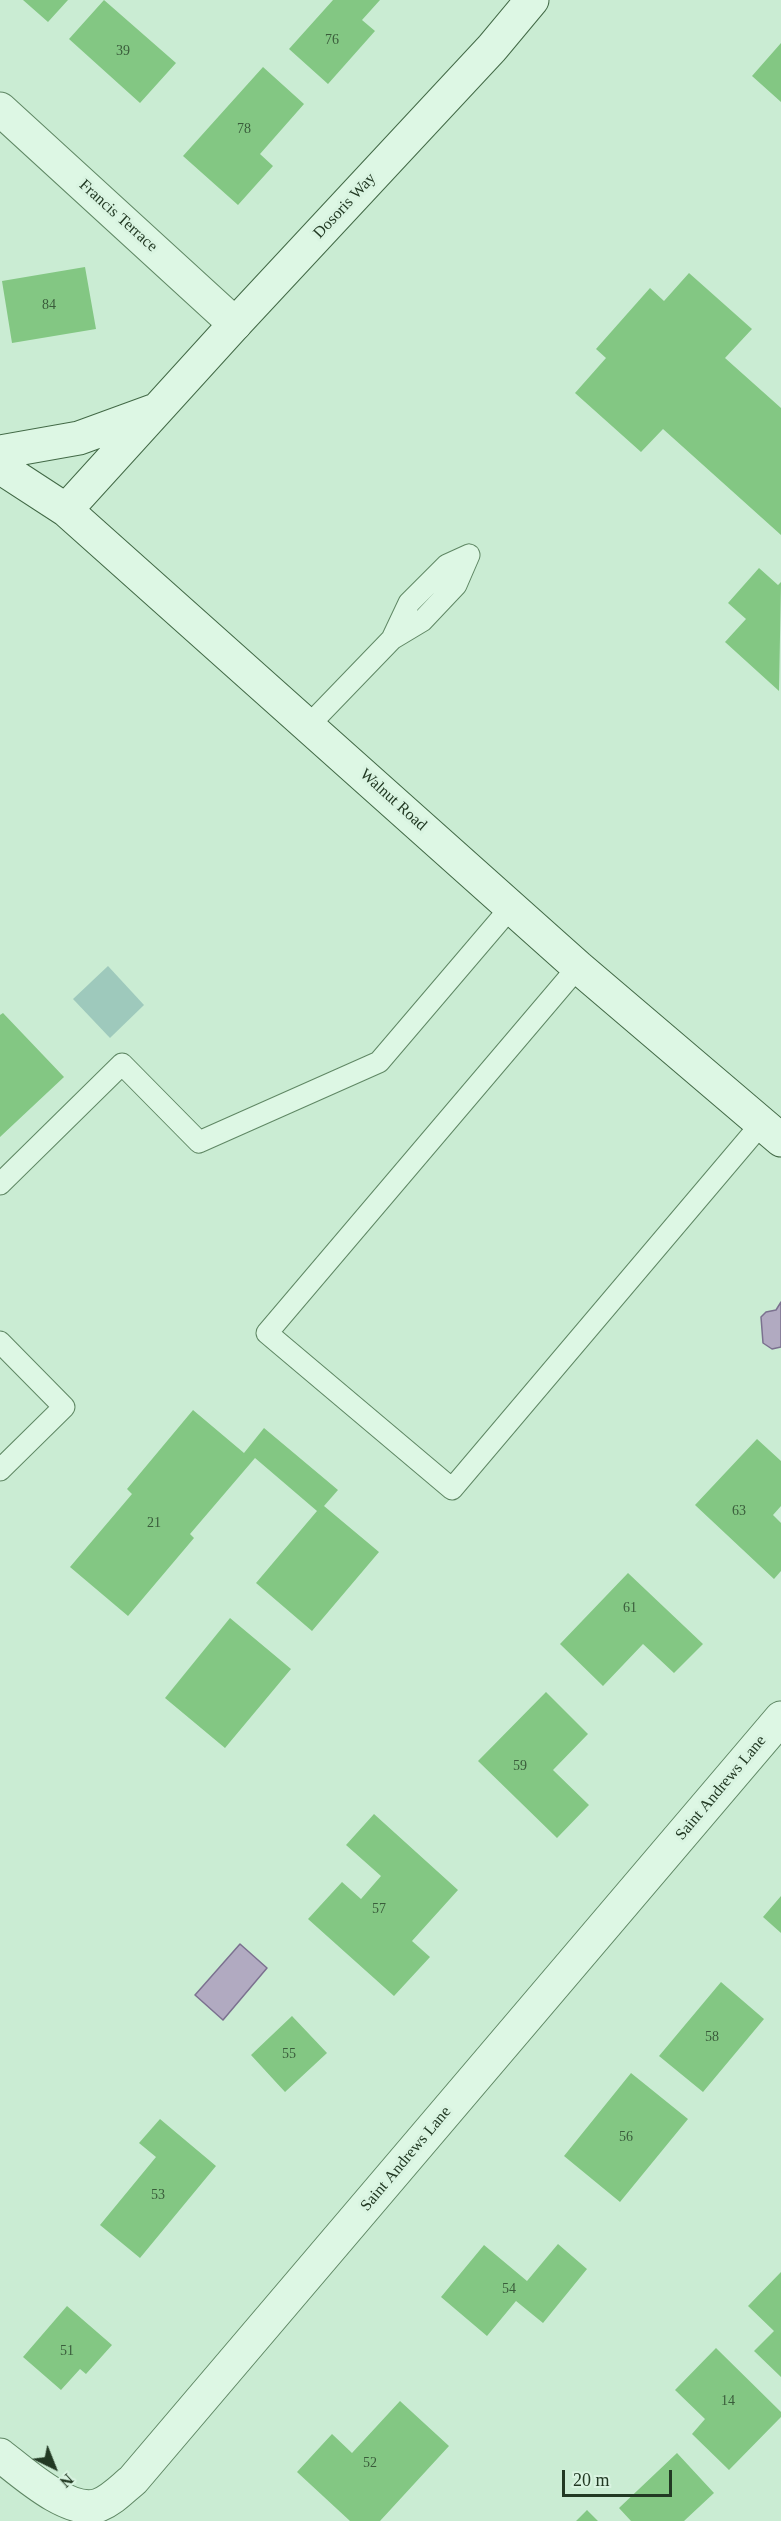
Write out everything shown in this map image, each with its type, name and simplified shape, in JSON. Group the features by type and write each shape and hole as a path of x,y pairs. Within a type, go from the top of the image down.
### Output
{"street":[{"name":"Dosoris Way","path":"66,510 235,324 492,48 532,0"},
{"name":"Francis Terrace","path":"0,110 235,324"},
{"name":"Dosoris Way","path":"0,452 79,438 157,410"},
{"name":"Walnut Road","path":"0,467 66,510 578,967 773,1126"},
{"name":"Saint Andrews Lane","path":"0,2455 50,2493 72,2503 96,2506 112,2498 133,2480 781,1718"}],"lane":[{"path":"309,725 392,639"},
{"path":"0,1184 122,1064 199,1142 379,1062 512,906"},
{"path":"578,967 267,1333 452,1489 681,1218 773,1126"},
{"path":"0,1342 64,1407 0,1470"}],"shaded area":[{"path":"108,966 144,1005 110,1038 73,999"},
{"path":"781,1302 781,1347 772,1349 763,1343 761,1317 766,1312 776,1310"},
{"path":"240,1944 267,1968 223,2020 195,1995"}],"building":[{"path":"23,0 68,0 48,22"},
{"path":"104,0 176,63 140,103 69,39"},
{"path":"333,0 380,0 362,20 375,31 328,84 289,49"},
{"path":"781,43 781,102 752,76"},
{"path":"263,67 304,104 260,154 273,166 238,205 183,156"},
{"path":"85,267 96,329 12,343 2,281"},
{"path":"689,273 752,329 725,358 781,408 781,535 663,429 641,452 575,393 606,358 596,349 650,288 664,301"},
{"path":"759,568 778,585 781,582 779,691 725,642 746,619 728,603"},
{"path":"3,1013 64,1077 0,1137 0,1015"},
{"path":"193,1410 244,1453 264,1428 338,1490 324,1506 379,1552 312,1631 256,1583 317,1511 255,1458 190,1534 194,1538 128,1616 70,1567 132,1494 127,1489"},
{"path":"757,1439 781,1461 781,1506 773,1515 781,1523 781,1571 774,1579 695,1505"},
{"path":"628,1573 703,1644 674,1673 643,1644 603,1686 560,1644"},
{"path":"230,1618 291,1669 225,1748 165,1698"},
{"path":"546,1692 588,1734 553,1770 589,1805 557,1838 478,1761"},
{"path":"374,1814 458,1890 412,1941 430,1957 394,1996 308,1919 342,1882 361,1899 381,1876 346,1845"},
{"path":"781,1896 781,1933 763,1917"},
{"path":"721,1982 764,2019 703,2092 659,2056"},
{"path":"292,2016 327,2053 285,2092 251,2055"},
{"path":"631,2073 688,2119 620,2202 564,2156"},
{"path":"160,2119 216,2166 140,2258 100,2225 156,2157 139,2143"},
{"path":"558,2244 587,2269 543,2323 516,2301 487,2336 441,2297 484,2245 527,2281"},
{"path":"781,2272 781,2377 754,2351 774,2331 748,2306"},
{"path":"67,2306 112,2345 86,2374 80,2369 61,2390 23,2357"},
{"path":"716,2348 781,2412 781,2417 729,2470 692,2434 705,2419 675,2390"},
{"path":"400,2401 449,2446 380,2521 350,2521 297,2472 332,2434 352,2453"},
{"path":"677,2453 714,2493 684,2521 631,2521 619,2508"},
{"path":"587,2510 598,2521 576,2521"}]}
